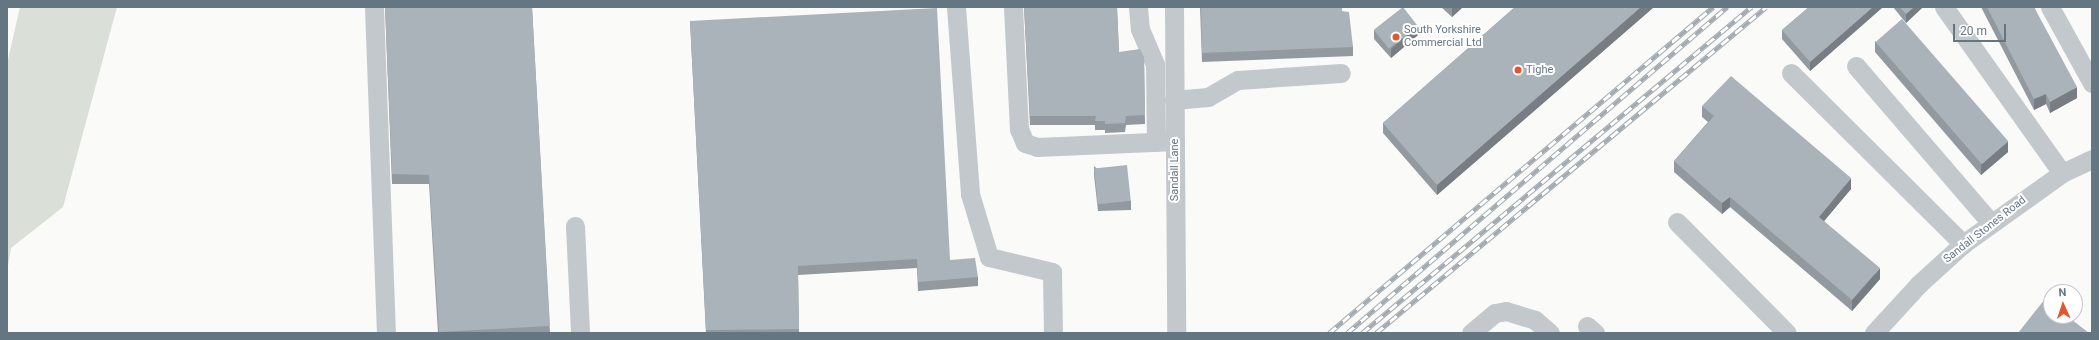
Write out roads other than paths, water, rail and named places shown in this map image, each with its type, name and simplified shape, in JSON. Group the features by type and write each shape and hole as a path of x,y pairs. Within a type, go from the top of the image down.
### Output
{"street":[{"path":"374,7 386,333"},
{"path":"956,7 970,194 980,229 989,257 1052,272 1053,333"},
{"path":"1014,7 1019,129 1025,143 1037,147 1174,141"},
{"path":"1138,7 1140,29 1155,64 1156,142"},
{"name":"Sandall Lane","path":"1174,7 1176,333"},
{"path":"1944,7 2062,173"},
{"path":"2050,7 2092,83"},
{"path":"1856,66 1991,223"},
{"path":"1174,100 1208,97 1238,80 1341,73"},
{"path":"1791,73 1963,244"},
{"name":"Sandall Stones Road","path":"1874,333 1919,284 1963,244 2062,173 2092,159"},
{"path":"1677,222 1787,333"},
{"path":"575,226 580,333"},
{"path":"1471,333 1495,314 1506,311 1535,320 1550,333"}],"railway":[{"path":"1329,333 1713,7"},
{"path":"1347,333 1727,7"},
{"path":"1362,333 1751,7"},
{"path":"1376,333 1766,7"}],"place":[{"name":"South Yorkshire Commercial Ltd","path":"1396,37"},
{"name":"Tighe","path":"1518,70"}]}
